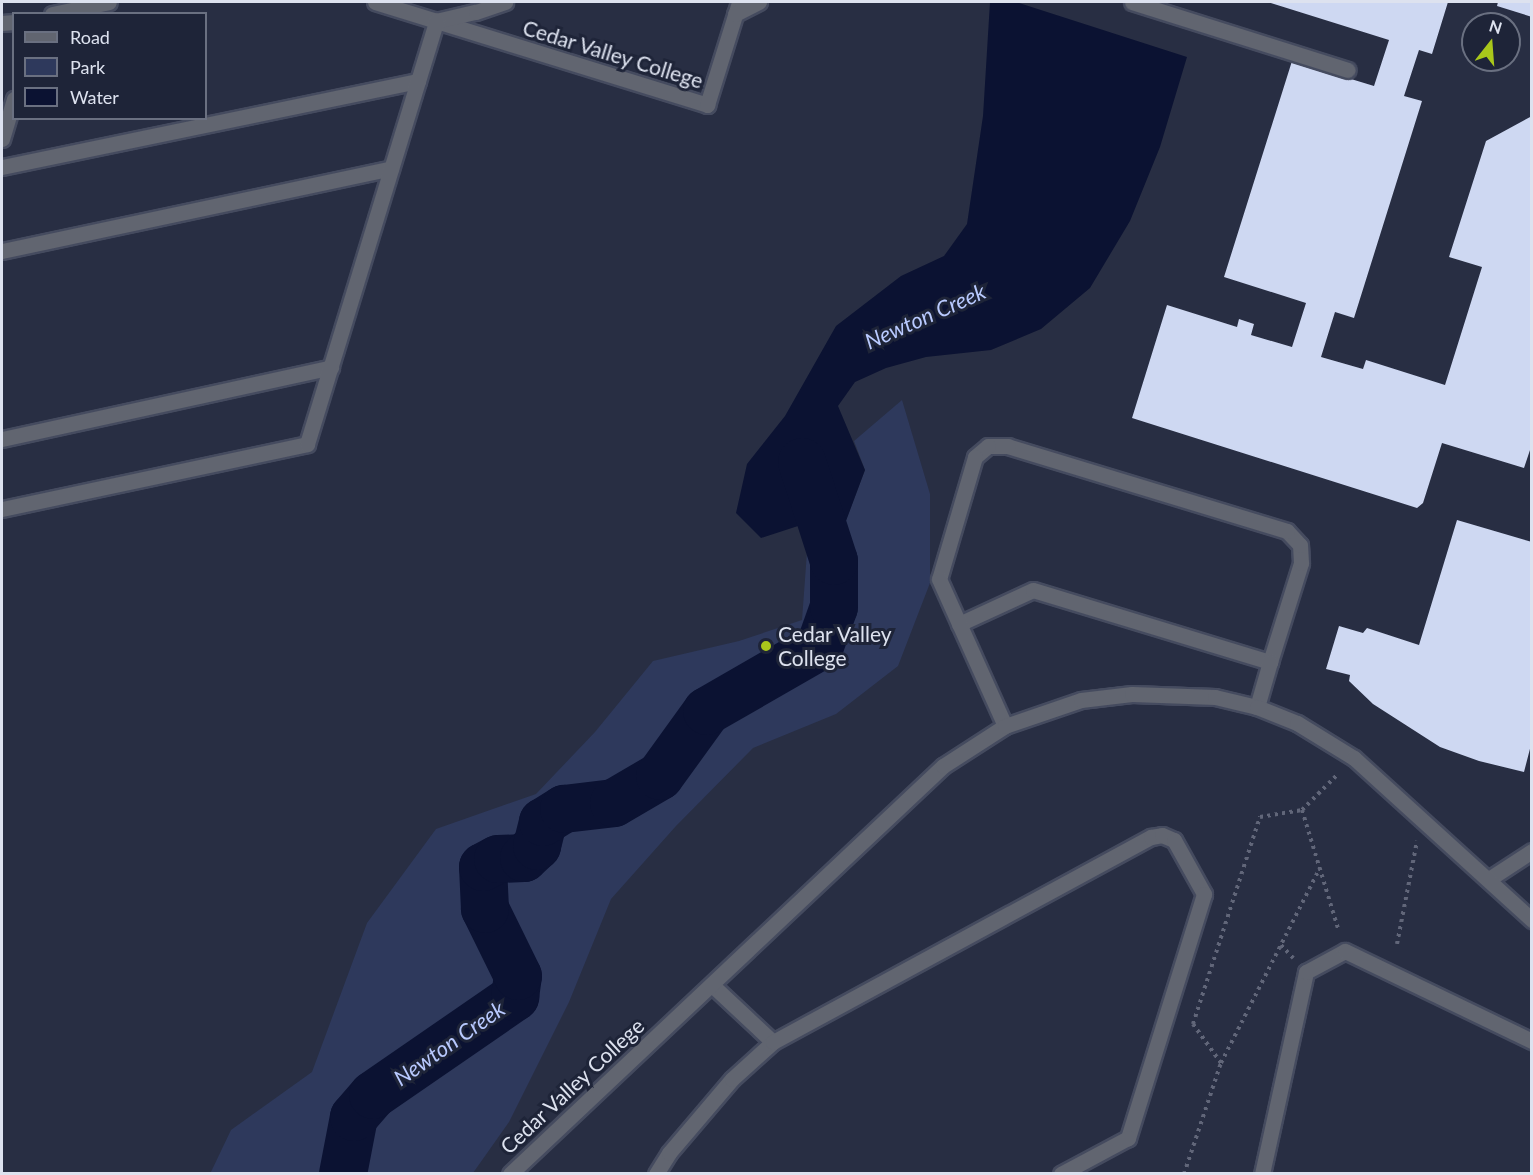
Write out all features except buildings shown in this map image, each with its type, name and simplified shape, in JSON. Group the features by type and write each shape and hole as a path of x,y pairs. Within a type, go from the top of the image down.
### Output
{"street":[{"path":"62,12 109,2"},
{"name":"Cedar Valley College","path":"375,2 707,105 737,8"},
{"name":"Cedar Valley College","path":"437,20 476,12 505,2"},
{"path":"737,8 759,2"},
{"path":"1132,2 1348,70"},
{"path":"2,509 307,444 437,20"},
{"path":"2,167 418,81"},
{"path":"2,139 12,106"},
{"path":"2,251 392,168"},
{"path":"2,439 331,367"},
{"path":"1005,726 939,579 975,457 988,446 1008,446 1287,531 1300,545 1301,563 1257,707"},
{"path":"959,624 1033,590 1270,662"},
{"name":"Cedar Valley College","path":"510,1173 712,986 943,766 1005,726 1081,700 1132,694 1215,697 1257,707 1297,723 1354,758 1421,816 1532,920"},
{"path":"656,1173 669,1153 732,1079 773,1042 1152,837 1162,835 1174,840 1204,894 1128,1138 1061,1173"},
{"path":"1490,879 1532,851"},
{"path":"1262,1173 1306,972 1345,951 1532,1041"},
{"path":"712,986 773,1042"}],"path":[{"path":"1221,1063 1193,1024 1260,817 1302,810 1354,758"},
{"path":"1302,810 1345,951"},
{"path":"1397,944 1421,816"},
{"path":"1184,1173 1221,1063 1320,868"}],"green space":[{"path":"902,400 930,494 930,583 898,666 836,714 753,748 676,826 611,899 569,1002 509,1122 473,1173 210,1174 231,1130 312,1072 367,923 436,829 536,794 595,732 653,661 739,641 802,620 809,525 846,520 865,470 854,441"}],"water":[{"path":"990,2 1016,2 1187,57 1160,147 1130,221 1090,288 1041,329 991,350 926,357 886,368 855,382 838,406 865,470 846,521 798,526 761,538 736,513 747,464 785,416 836,326 901,276 944,256 967,224 983,116"}],"waterway":[{"name":"Newton Creek","path":"343,1174 354,1117 373,1095 515,997 518,976 485,909 483,867 498,859 524,858 537,846 543,822 564,809 614,803 660,776 707,711 820,646 834,607 834,561 802,462"}],"place":[{"name":"Cedar Valley College","path":"766,646"}]}
